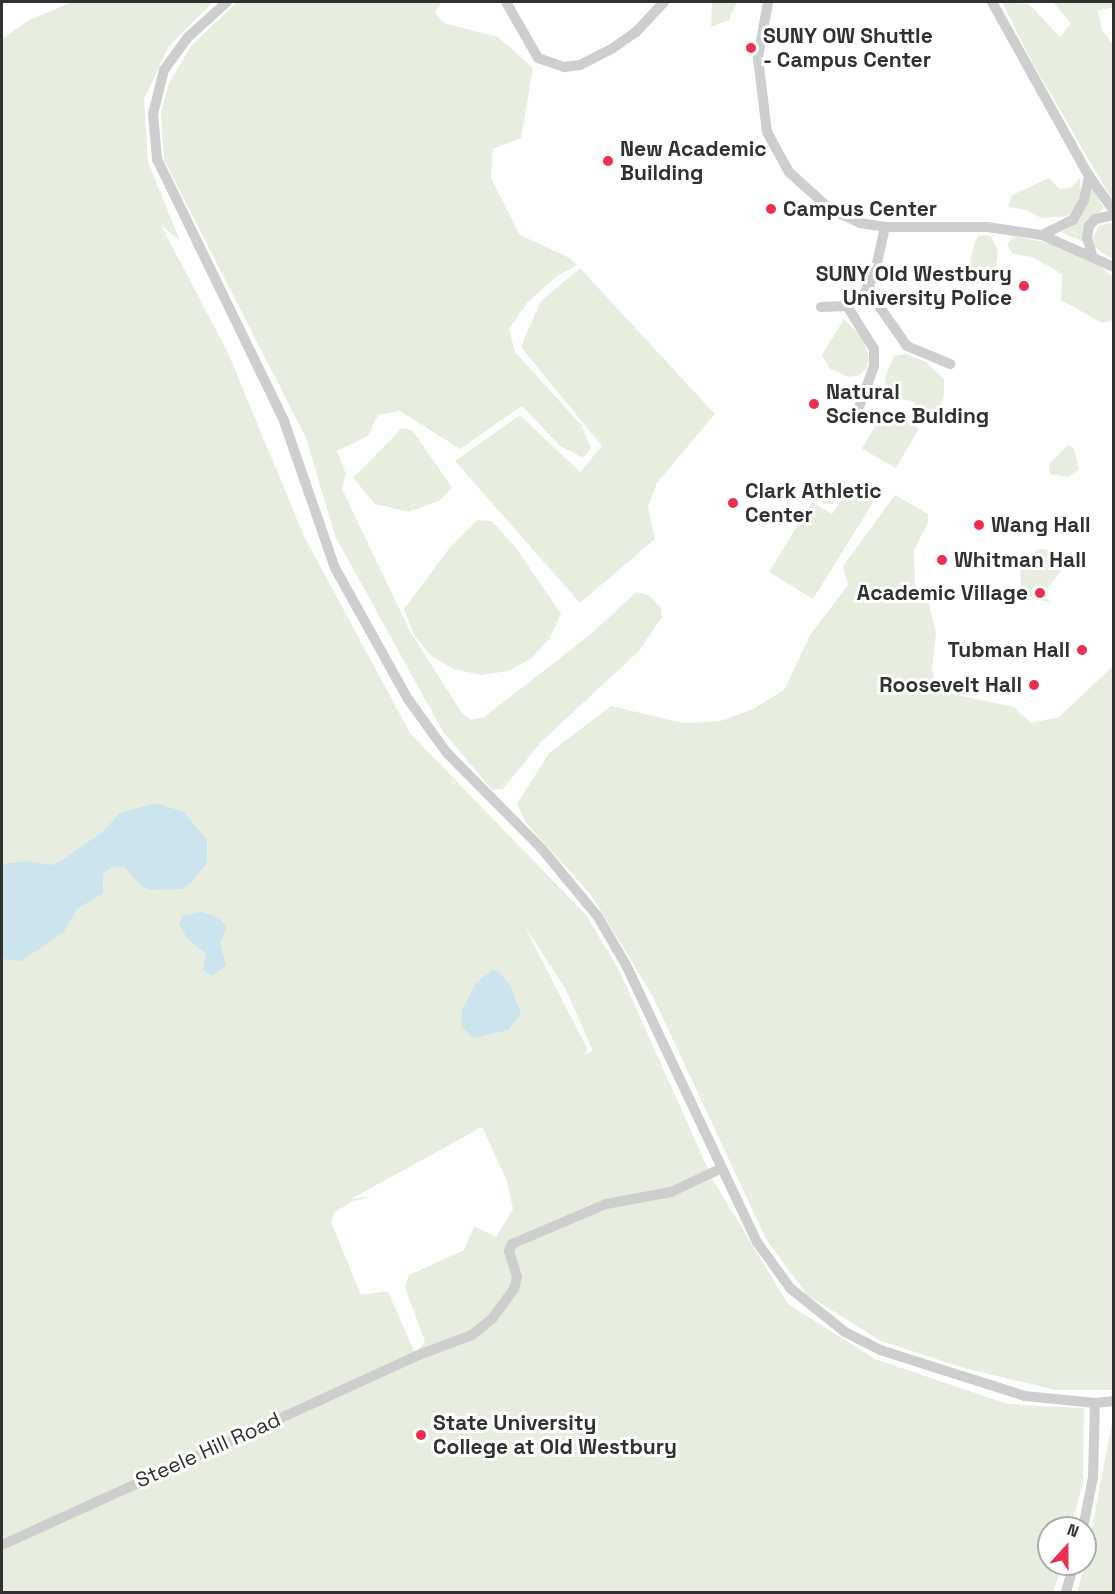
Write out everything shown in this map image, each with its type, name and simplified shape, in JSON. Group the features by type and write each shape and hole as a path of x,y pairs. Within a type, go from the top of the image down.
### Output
{"street":[{"path":"227,2 188,37 164,70 153,114 153,141 161,169 284,421 335,568 387,663 447,753 542,849 598,917 626,965 720,1169 772,1264 814,1310 845,1332 880,1350 992,1388 1025,1396 1095,1403 1113,1401"},
{"path":"506,2 538,58 564,67 579,65 613,48 637,31 664,2"},
{"path":"768,2 759,38 761,99 767,132 780,158 798,182 830,209 860,223 885,227 987,227 1042,235 1092,255 1113,267"},
{"path":"992,2 1089,176 1113,213 1095,219 1089,226 1087,238 1092,255"},
{"path":"1042,235 1073,220 1084,200 1089,176"},
{"path":"821,307 847,306 857,302 869,285 885,227"},
{"path":"869,285 874,299 907,346 950,364"},
{"path":"847,306 874,349 874,366 858,410"},
{"name":"Steele Hill Road","path":"2,1545 416,1356 471,1335 492,1319 517,1283 509,1251 512,1244 606,1204 670,1192 720,1169"},
{"path":"1085,1516 1093,1477 1095,1403"},
{"path":"1066,1593 1071,1576"}],"green space":[{"path":"72,2 213,2 169,46 144,99 148,162 180,241 161,225 228,353 304,536 410,733 586,915 619,970 713,1180 788,1304 875,1359 1008,1404 1084,1408 1083,1482 1074,1516 1037,1516 1037,1576 1059,1576 1053,1592 2,1592 2,39 29,20","holes":["524,925 566,990 593,1051 583,1055 588,1050","482,1127 507,1181 513,1209 496,1237 474,1226 464,1250 409,1275 405,1287 425,1342 415,1353 388,1291 361,1295 331,1222 334,1213 351,1202 372,1196 351,1199"]},
{"path":"237,2 442,2 435,12 444,23 498,37 533,68 521,138 493,149 491,178 520,235 566,256 577,265 557,276 527,303 509,329 515,352 582,426 591,448 583,458 560,446 522,406 460,449 400,411 378,415 368,436 337,451 346,473 342,489 410,631 461,712 471,720 484,717 591,634 636,592 650,596 661,608 662,617 638,652 541,742 503,789 492,790 442,730 335,536 306,438 164,160 161,112 168,85 191,46"},
{"path":"712,2 737,2 729,20 711,27"},
{"path":"1002,2 1029,4 1060,37 1071,23 1053,2 1113,2 1113,8 1098,10 1102,30 1113,45 1113,201 1032,62"},
{"path":"1049,178 1060,189 1070,188 1080,178 1081,194 1076,210 1067,216 1041,218 1026,210 1008,207 1012,195"},
{"path":"1092,187 1104,208 1084,226 1083,242 1061,232 1073,225"},
{"path":"1107,223 1113,225 1113,260 1095,247 1093,237 1099,226"},
{"path":"990,235 998,250 996,266 988,281 977,284 968,271 974,244 978,236"},
{"path":"1013,236 1049,243 1100,266 1113,277 1112,320 1102,323 1061,300 1062,274 1032,257 1013,254 1007,245"},
{"path":"580,268 715,414 657,483 648,506 655,539 580,603 455,461 520,415 580,472 602,446 521,347 540,302"},
{"path":"844,319 863,338 869,359 866,369 858,376 848,377 830,369 822,355"},
{"path":"906,354 926,362 944,379 944,396 935,419 927,422 918,414 914,402 887,395 885,377 894,356"},
{"path":"885,409 919,428 896,468 862,449"},
{"path":"402,428 412,430 452,487 441,500 409,512 375,504 353,478"},
{"path":"1068,445 1074,448 1079,470 1068,477 1050,474 1049,464"},
{"path":"844,480 847,484 833,504 825,504 818,497 825,485"},
{"path":"850,486 874,501 813,599 769,572 812,502 832,514"},
{"path":"895,495 928,514 928,523 914,550 915,586 929,604 936,633 932,669 938,691 1014,707 1031,723 1059,717 1113,666 1113,1390 1056,1390 967,1369 881,1341 807,1295 766,1239 652,995 591,895 526,823 517,804 549,753 611,706 683,723 720,721 753,709 784,690 810,635 848,585 843,566"},
{"path":"477,520 492,521 517,549 561,614 550,638 532,658 508,671 481,675 454,669 431,656 414,635 404,609 451,546"},
{"path":"1038,549 1054,550 1069,561 1043,594 1050,602 1033,599 1021,585 1020,567"},
{"path":"1113,1418 1113,1592 1077,1592 1082,1576 1097,1576 1097,1516 1094,1516"}],"water":[{"path":"156,803 184,812 207,840 207,863 191,883 182,889 151,890 141,886 125,868 114,866 103,873 103,893 77,909 63,933 21,961 2,959 2,864 27,861 52,865 102,832 120,813"},
{"path":"201,912 218,917 227,927 220,943 226,966 212,976 203,970 206,954 187,938 179,924 183,915"},
{"path":"492,970 499,972 510,985 521,1014 508,1030 473,1038 461,1026 462,1010 475,984"}],"place":[{"name":"SUNY OW Shuttle - Campus Center","path":"751,48"},
{"name":"New Academic Building","path":"608,161"},
{"name":"Campus Center","path":"771,209"},
{"name":"SUNY Old Westbury University Police","path":"1024,286"},
{"name":"Natural Science Bulding","path":"814,404"},
{"name":"Clark Athletic Center","path":"733,503"},
{"name":"Wang Hall","path":"979,525"},
{"name":"Whitman Hall","path":"942,560"},
{"name":"Academic Village","path":"1040,593"},
{"name":"Tubman Hall","path":"1082,650"},
{"name":"Roosevelt Hall","path":"1034,685"},
{"name":"State University College at Old Westbury","path":"421,1435"}]}
